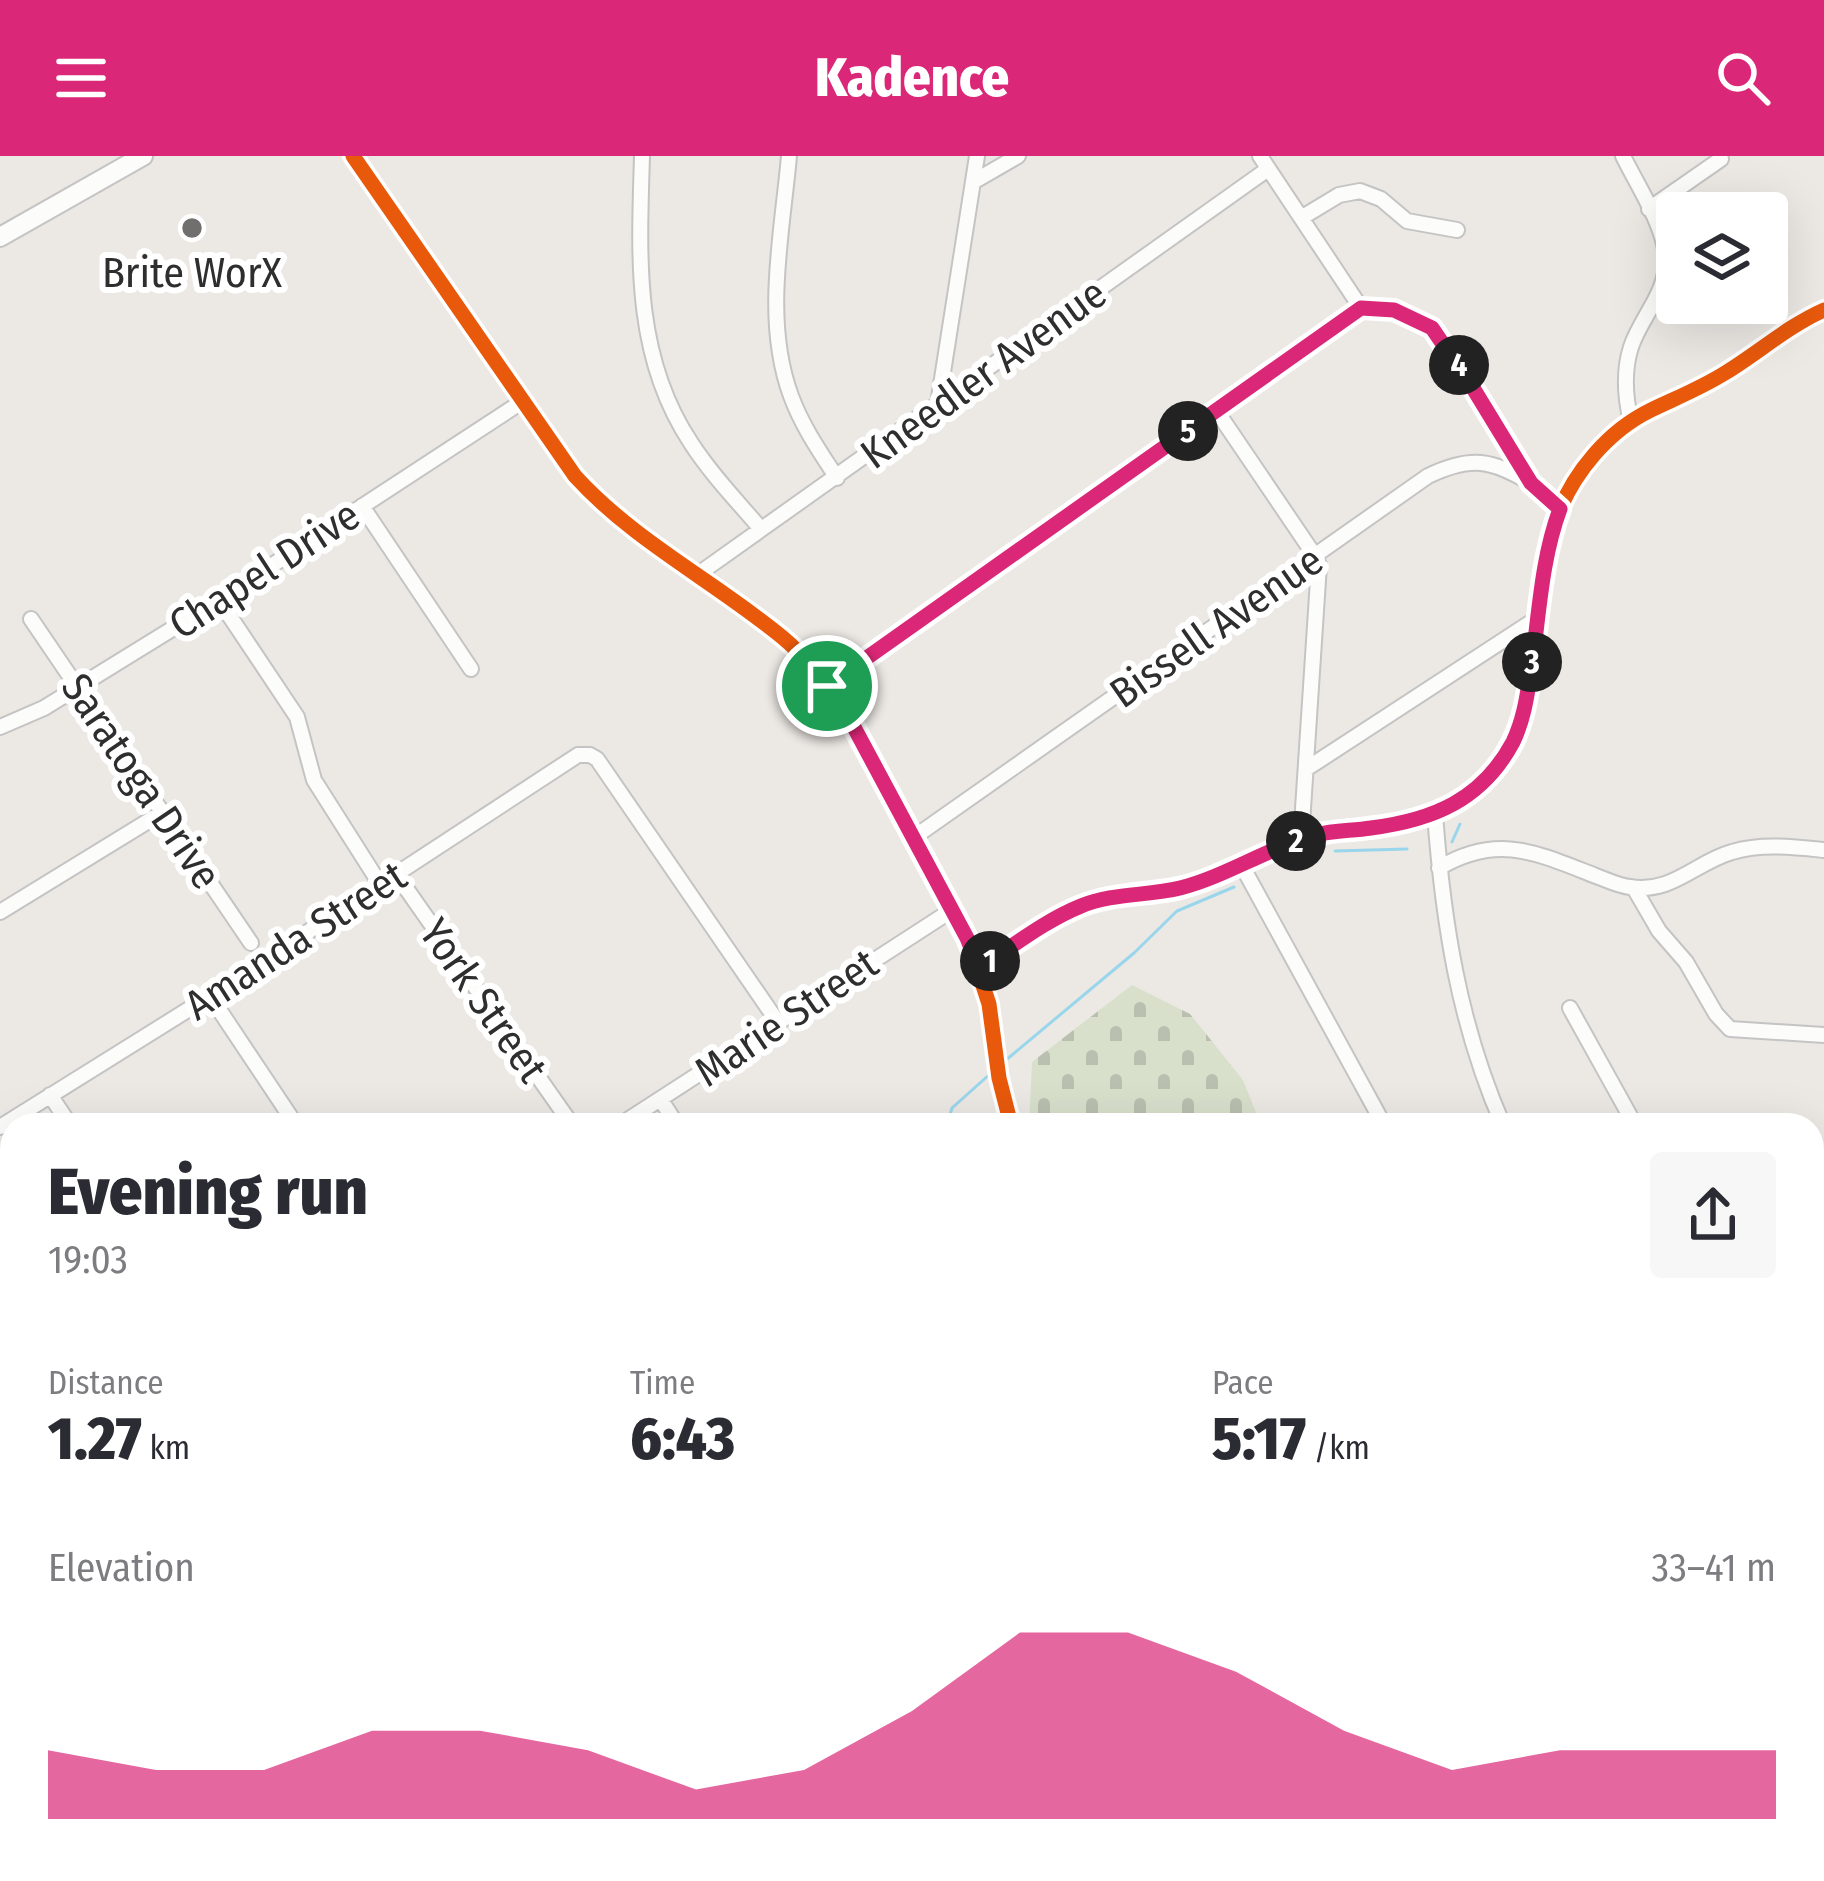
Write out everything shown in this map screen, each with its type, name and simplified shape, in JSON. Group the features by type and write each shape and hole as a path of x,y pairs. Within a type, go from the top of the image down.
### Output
{"main road":[{"path":"0,237 142,156"}],"street":[{"path":"353,156 566,464 593,496 783,638 848,716 979,968 1008,1113"},
{"path":"641,156 642,310 653,364 690,442 761,529"},
{"path":"789,156 775,317 778,344 800,418 837,478"},
{"path":"938,404 977,156"},
{"path":"973,182 1018,156"},
{"path":"1623,156 1664,242 1666,272 1631,344 1625,386 1631,422"},
{"path":"1649,209 1721,159"},
{"path":"1264,163 1361,308"},
{"name":"Kneedler Avenue","path":"697,575 837,478 1264,163"},
{"path":"1301,218 1339,195 1360,191 1381,199 1407,221 1457,230"},
{"path":"827,686 1361,308 1394,310 1432,328 1531,483 1560,509"},
{"path":"979,968 1081,905 1180,888 1301,839 1336,830 1392,825 1435,814 1474,790 1513,741 1525,712 1550,542 1571,487 1597,452 1631,422 1718,378 1824,310"},
{"name":"Chapel Drive","path":"0,727 79,688 523,401"},
{"path":"1216,410 1316,556 1318,566 1301,839"},
{"name":"Bissell Avenue","path":"913,838 1442,470 1487,463 1505,467 1531,483"},
{"path":"362,506 471,669"},
{"path":"219,600 297,717 314,780 380,884"},
{"path":"1306,769 1539,617"},
{"name":"Saratoga Drive","path":"31,619 251,943"},
{"name":"Amanda Street","path":"22,1113 578,755 597,760 612,780 777,1021"},
{"path":"0,912 163,812"},
{"path":"1435,814 1453,966 1475,1054 1498,1113"},
{"path":"1439,868 1484,849 1517,849 1634,888 1664,886 1736,850 1824,850"},
{"path":"1241,864 1377,1113"},
{"name":"York Street","path":"396,874 564,1113"},
{"path":"1634,888 1730,1029 1824,1035"},
{"name":"Marie Street","path":"640,1113 952,910"},
{"path":"210,996 288,1113"},
{"path":"1570,1009 1628,1113"},
{"path":"50,1095 62,1113"},
{"path":"661,1100 669,1113"}],"green space":[{"path":"1132,985 1190,1014 1243,1080 1256,1113 1030,1113 1032,1062"}],"waterway":[{"path":"1452,842 1460,824"},
{"path":"1335,851 1407,849"},
{"path":"1006,1060 1177,911 1234,887"},
{"path":"951,1113 990,1074"}],"cycle path":[{"path":"353,156 575,476 648,541 782,637 840,705 967,937 989,1004 1008,1113"},
{"path":"979,968 1081,906 1191,884 1304,838 1436,813 1476,789 1501,761 1517,729 1527,696 1547,551 1557,516 1583,469 1635,419 1716,378 1824,310"}],"place":[{"name":"Brite WorX","path":"192,228"}],"route":[{"path":"1361,308 1394,310 1432,328 1531,483 1560,509 1550,542 1525,712 1504,757 1474,790 1440,813 1417,820 1323,833 1180,888 1081,905 979,968 848,716 827,686 1361,308"}]}
